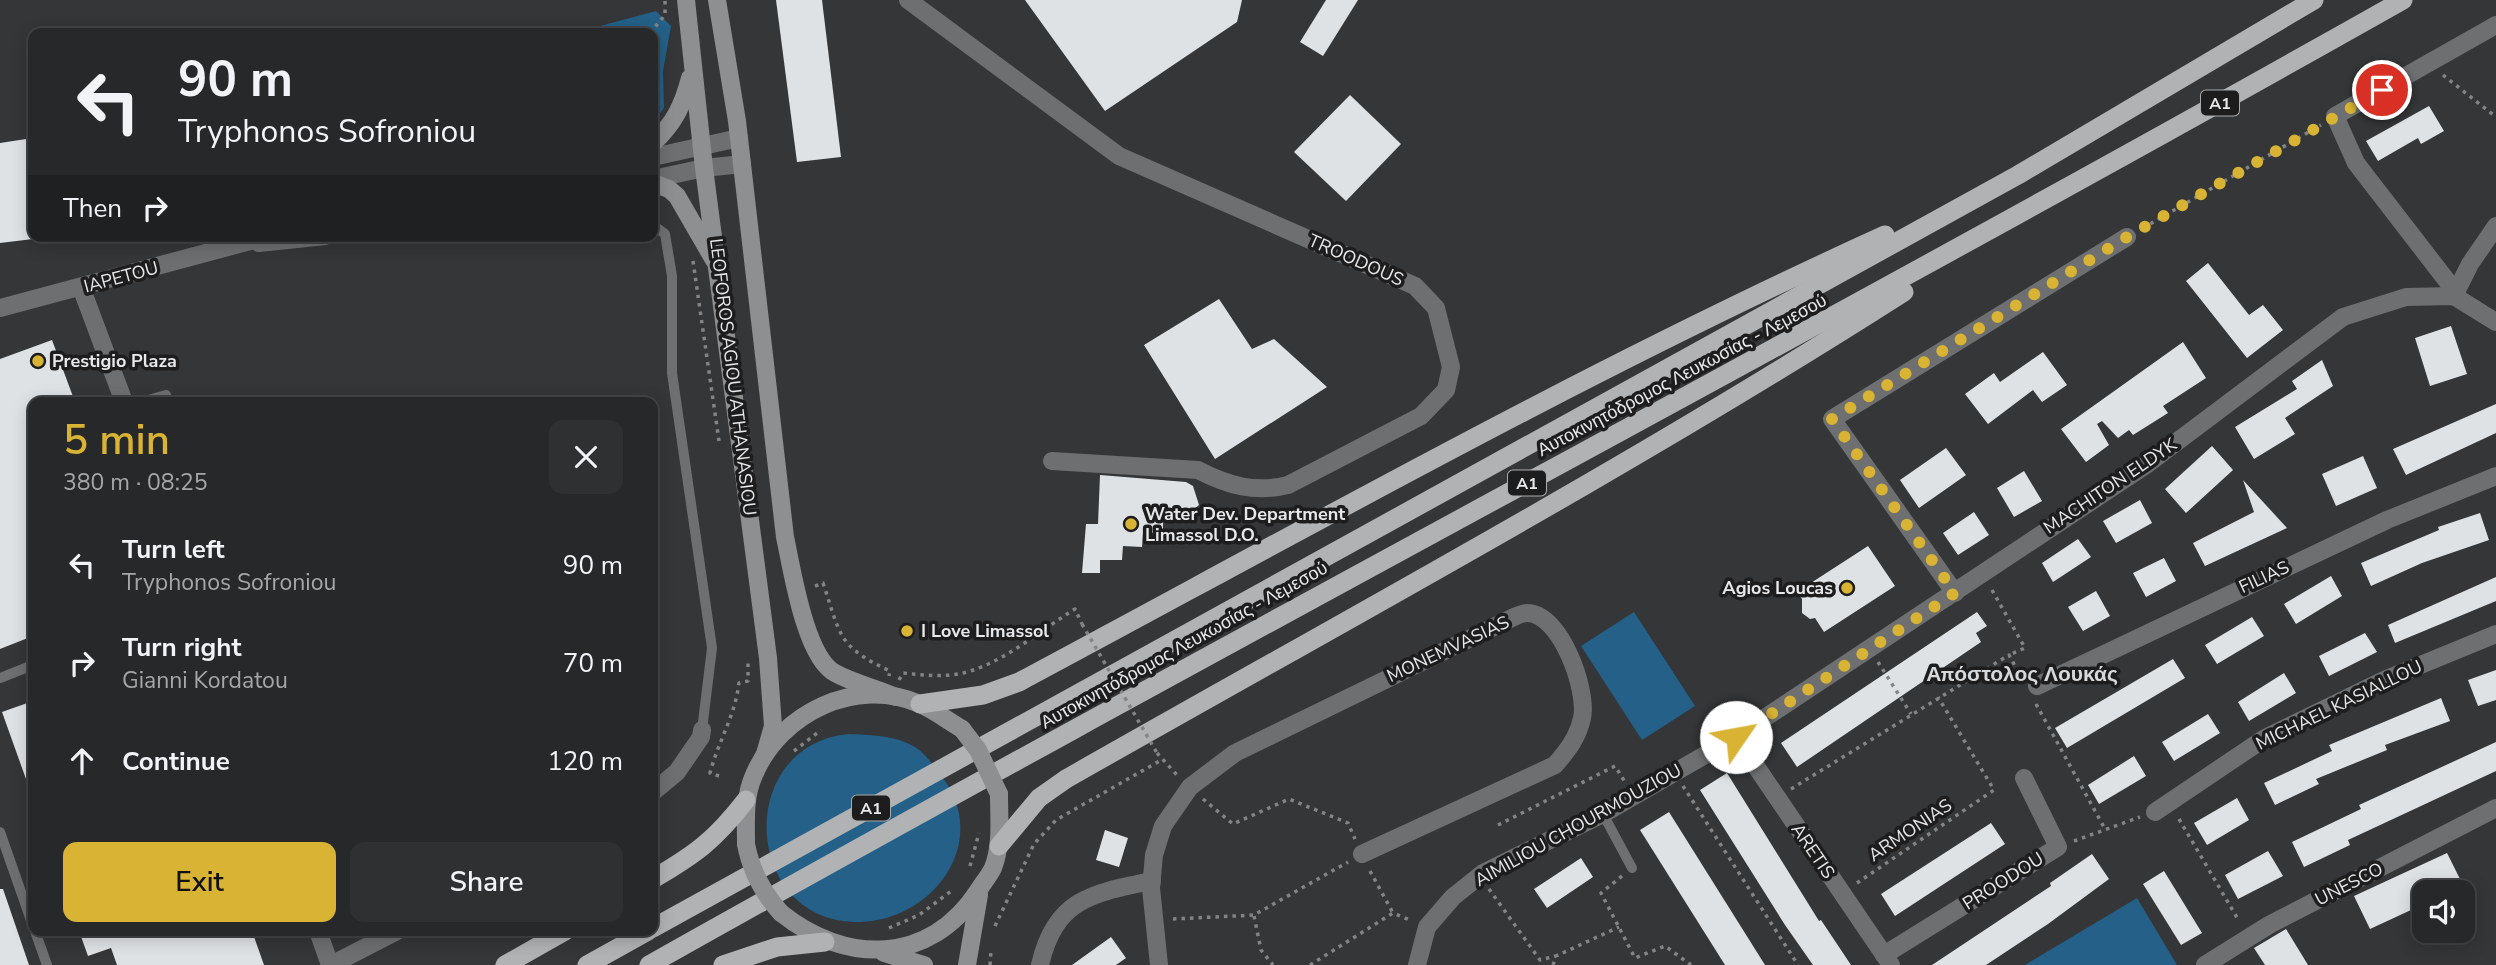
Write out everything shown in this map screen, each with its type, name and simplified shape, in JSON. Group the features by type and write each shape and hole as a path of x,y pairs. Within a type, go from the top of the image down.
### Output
{"highway":[{"name":"Αυτοκινητόδρομος Λευκωσίας - Λεμεσού","path":"658,926 2018,175 2314,0"},
{"name":"Αυτοκινητόδρομος Λευκωσίας - Λεμεσού","path":"649,965 1164,679 2038,206 2403,0"},
{"path":"920,704 983,695 1019,682 1565,390 1779,283 2018,175"},
{"path":"999,846 1039,798 1066,779 1632,458 1824,343 2038,206"},
{"path":"658,876 698,853 720,835 746,800"},
{"path":"505,965 556,936"},
{"name":"Αυτοκινητόδρομος Λευκωσίας - Λεμεσού","path":"587,965 639,936"},
{"path":"723,965 777,947 825,942"}],"main road":[{"name":"LEOFOROS AGIOU ATHANASIOU","path":"686,0 704,167 768,658 773,726 765,754"},
{"name":"LEOFOROS AGIOU ATHANASIOU","path":"717,0 739,138 785,537 799,604 812,644 833,673 896,697"},
{"path":"658,139 681,110 692,69"},
{"path":"658,183 670,188 681,201 719,270"},
{"path":"874,951 911,945 946,929 965,912 992,870 999,846 999,794 978,750 962,729 920,704 896,697 846,698 822,706 780,734 753,776 746,800 746,844 754,874 766,896 781,914 802,931 849,949 874,951 924,965"},
{"path":"967,965 980,888"}],"street":[{"name":"TROODOUS","path":"908,0 1119,156 1415,286 1436,307 1451,366 1446,390 1421,416 1288,485 1264,491 1198,470 1052,461"},
{"path":"2496,25 2335,116 2356,163 2454,293 2496,322"},
{"path":"658,156 739,138"},
{"path":"658,180 704,167 742,164"},
{"path":"2454,293 2496,226"},
{"path":"1955,593 1832,419 2127,237"},
{"name":"IAPETOU","path":"0,308 249,242"},
{"name":"IAPETOU","path":"242,244 263,242"},
{"path":"81,287 122,397"},
{"name":"MACHITON ELDYK","path":"1736,737 2146,465 2343,317 2406,297 2454,293"},
{"name":"FILIAS","path":"2037,686 2375,526 2496,476"},
{"name":"MONEMVASIAS","path":"1159,965 1153,920 1154,855 1163,826 1190,788 1235,753 1381,680 1527,613 1543,619 1558,635 1584,697 1582,717 1574,743 1555,765 1362,854"},
{"name":"MICHAEL KASIALLOU","path":"2155,812 2264,738 2384,680 2496,634"},
{"path":"658,788 677,772 701,737 702,730"},
{"name":"AIMILIOU CHOURMOUZIOU","path":"1418,965 1427,926 1453,897 1480,876 1603,814 1736,737"},
{"name":"ARETIS","path":"1736,737 1887,960"},
{"name":"PROODOU","path":"1887,960 2058,847 2024,778"},
{"name":"UNESCO","path":"2205,965 2249,938 2496,808"},
{"path":"1040,965 1049,933 1070,908 1102,891 1152,881"},
{"path":"320,936 331,965 387,936"}],"lane":[{"path":"658,229 665,234 672,276 672,373 712,648 702,730"},
{"path":"0,678 28,667"},
{"path":"1603,814 1632,868"},
{"path":"0,832 28,912"},
{"path":"37,936 47,965"}],"path":[{"path":"654,28 665,15 665,0"},
{"path":"2429,63 2496,117"},
{"path":"2127,237 2335,116"},
{"path":"1777,797 1938,697 2025,648 1982,573"},
{"path":"810,575 817,599"},
{"path":"813,586 823,583 840,635 852,650 890,671"},
{"path":"878,675 898,681 903,673 937,677 967,672 997,659 1075,609 1157,753 1190,788 1233,824 1289,799 1348,823 1362,854 1254,915 1153,920"},
{"path":"1870,649 1911,714"},
{"path":"719,776 710,774 733,715 739,683"},
{"name":"ARMONIAS","path":"1842,893 1994,790 1938,697"},
{"path":"2039,710 2105,829"},
{"path":"792,752 828,723"},
{"path":"995,926 1034,844 1056,820 1163,759"},
{"path":"1498,825 1615,766 1634,796"},
{"path":"1674,773 1798,965"},
{"path":"2058,847 2155,812"},
{"path":"968,870 980,827"},
{"path":"2189,836 2249,938"},
{"path":"1632,868 1601,893 1635,958 1665,946 1691,965"},
{"path":"1480,876 1541,960 1556,956 1619,927"},
{"path":"880,930 919,915 957,887"},
{"path":"1378,887 1392,913 1427,926"},
{"path":"1310,965 1392,913"},
{"path":"1254,915 1261,950 1273,965"},
{"path":"1553,965 1556,956"}],"shaded area":[{"path":"656,11 671,26 663,71 664,108 658,116 658,28 593,28"},
{"path":"1634,612 1695,706 1642,740 1581,646"},
{"path":"848,734 891,738 919,750 940,774 955,800 960,826 957,851 946,874 930,894 908,909 882,919 854,922 817,914 790,893 773,864 767,831 771,798 785,768 811,745"},
{"path":"2137,898 2177,965 2025,965"}],"building":[{"path":"776,0 822,0 841,157 797,162"},
{"path":"1025,0 1242,0 1237,22 1105,111"},
{"path":"1326,0 1358,0 1323,56 1300,42"},
{"path":"1350,95 1401,144 1346,201 1294,152"},
{"path":"2429,106 2444,131 2421,144 2418,138 2378,161 2366,141"},
{"path":"28,139 28,240 0,243 0,143"},
{"path":"2208,263 2249,315 2263,305 2283,330 2247,358 2186,281"},
{"path":"1219,299 1252,349 1274,339 1327,387 1215,459 1144,345"},
{"path":"2451,326 2467,374 2430,386 2415,338"},
{"path":"52,340 73,397 28,397 28,638 0,649 0,359"},
{"path":"2183,342 2206,378 2163,406 2168,413 2133,435 2129,430 2118,438 2102,421 2097,424 2109,445 2086,462 2061,429"},
{"path":"2043,352 2067,385 2042,402 2033,390 1988,424 1965,394 1994,373 2000,382"},
{"path":"2322,360 2333,386 2285,418 2295,434 2254,459 2235,427 2297,389 2292,381"},
{"path":"2496,404 2496,433 2406,475 2393,449"},
{"path":"2212,446 2233,470 2186,513 2165,489"},
{"path":"1946,448 1966,475 1919,508 1900,480"},
{"path":"2363,456 2377,488 2336,506 2322,474"},
{"path":"2024,471 2042,501 2014,517 1997,488"},
{"name":"Water Dev. Department Limassol D.O.","path":"1100,475 1186,482 1193,486 1199,505 1183,519 1163,518 1163,533 1143,533 1142,547 1123,546 1122,560 1100,560 1100,573 1082,573 1086,524 1098,524"},
{"path":"2243,480 2287,528 2205,566 2193,543 2254,512"},
{"path":"2140,500 2152,523 2116,543 2103,521"},
{"path":"1974,512 1989,535 1958,555 1943,533"},
{"path":"2480,513 2489,540 2422,563 2371,586 2361,563 2439,530 2438,527"},
{"path":"2078,539 2091,557 2053,582 2042,563"},
{"name":"Agios Loucas","path":"1868,546 1895,586 1824,632 1815,618 1810,619 1802,613 1802,599 1797,592"},
{"path":"2164,558 2176,581 2146,597 2133,573"},
{"path":"2331,576 2342,596 2296,624 2284,604"},
{"path":"2496,577 2496,601 2395,643 2388,625"},
{"path":"2096,591 2110,616 2083,631 2068,607"},
{"path":"1977,612 1987,626 1976,633 1981,642 1797,767 1781,743"},
{"path":"2252,617 2264,636 2217,664 2205,645"},
{"path":"2365,633 2377,652 2329,676 2319,656"},
{"path":"2173,659 2185,678 2067,748 2055,728"},
{"path":"2496,670 2496,700 2478,706 2468,680"},
{"path":"2284,673 2296,693 2249,721 2238,702"},
{"path":"2441,698 2450,721 2385,745 2387,750 2316,779 2319,784 2275,805 2264,783 2332,751 2329,745"},
{"path":"28,703 28,785 2,712"},
{"path":"2208,714 2220,733 2174,761 2162,742"},
{"path":"2496,742 2496,771 2348,840 2350,845 2304,867 2292,842 2361,809 2359,805"},
{"path":"2134,756 2146,776 2099,804 2088,785"},
{"path":"1727,773 1819,921 1821,920 1851,965 1813,965 1785,925 1700,790"},
{"path":"2237,798 2249,820 2207,845 2194,823"},
{"path":"1669,812 1765,965 1725,965 1640,830"},
{"path":"1991,823 2005,844 1895,916 1881,894"},
{"path":"1105,830 1128,838 1119,867 1096,860"},
{"path":"2268,851 2283,876 2238,899 2225,875"},
{"path":"2447,853 2460,880 2412,880 2412,910 2370,929 2354,896"},
{"path":"2092,854 2109,879 2048,924 1986,965 1932,965 2051,886 2050,883"},
{"path":"1581,858 1593,877 1547,908 1534,889"},
{"path":"2164,871 2202,933 2181,945 2143,884"},
{"path":"0,889 3,889 29,965 0,965"},
{"path":"2286,929 2308,965 2265,965 2254,948"},
{"path":"81,936 254,936 264,965 117,965 111,948 88,956"},
{"path":"1111,937 1126,958 1116,965 1072,965"}],"place":[{"name":"Prestigio Plaza","path":"38,361"},
{"name":"Water Dev. Department Limassol D.O.","path":"1131,524"},
{"name":"Agios Loucas","path":"1847,588"},
{"name":"I Love Limassol","path":"907,631"}],"district":[{"name":"Απόστολος Λουκάς","path":"2022,674"}],"route":[{"path":"1736,737 1955,593 1832,419 2127,237 2382,90"}]}
